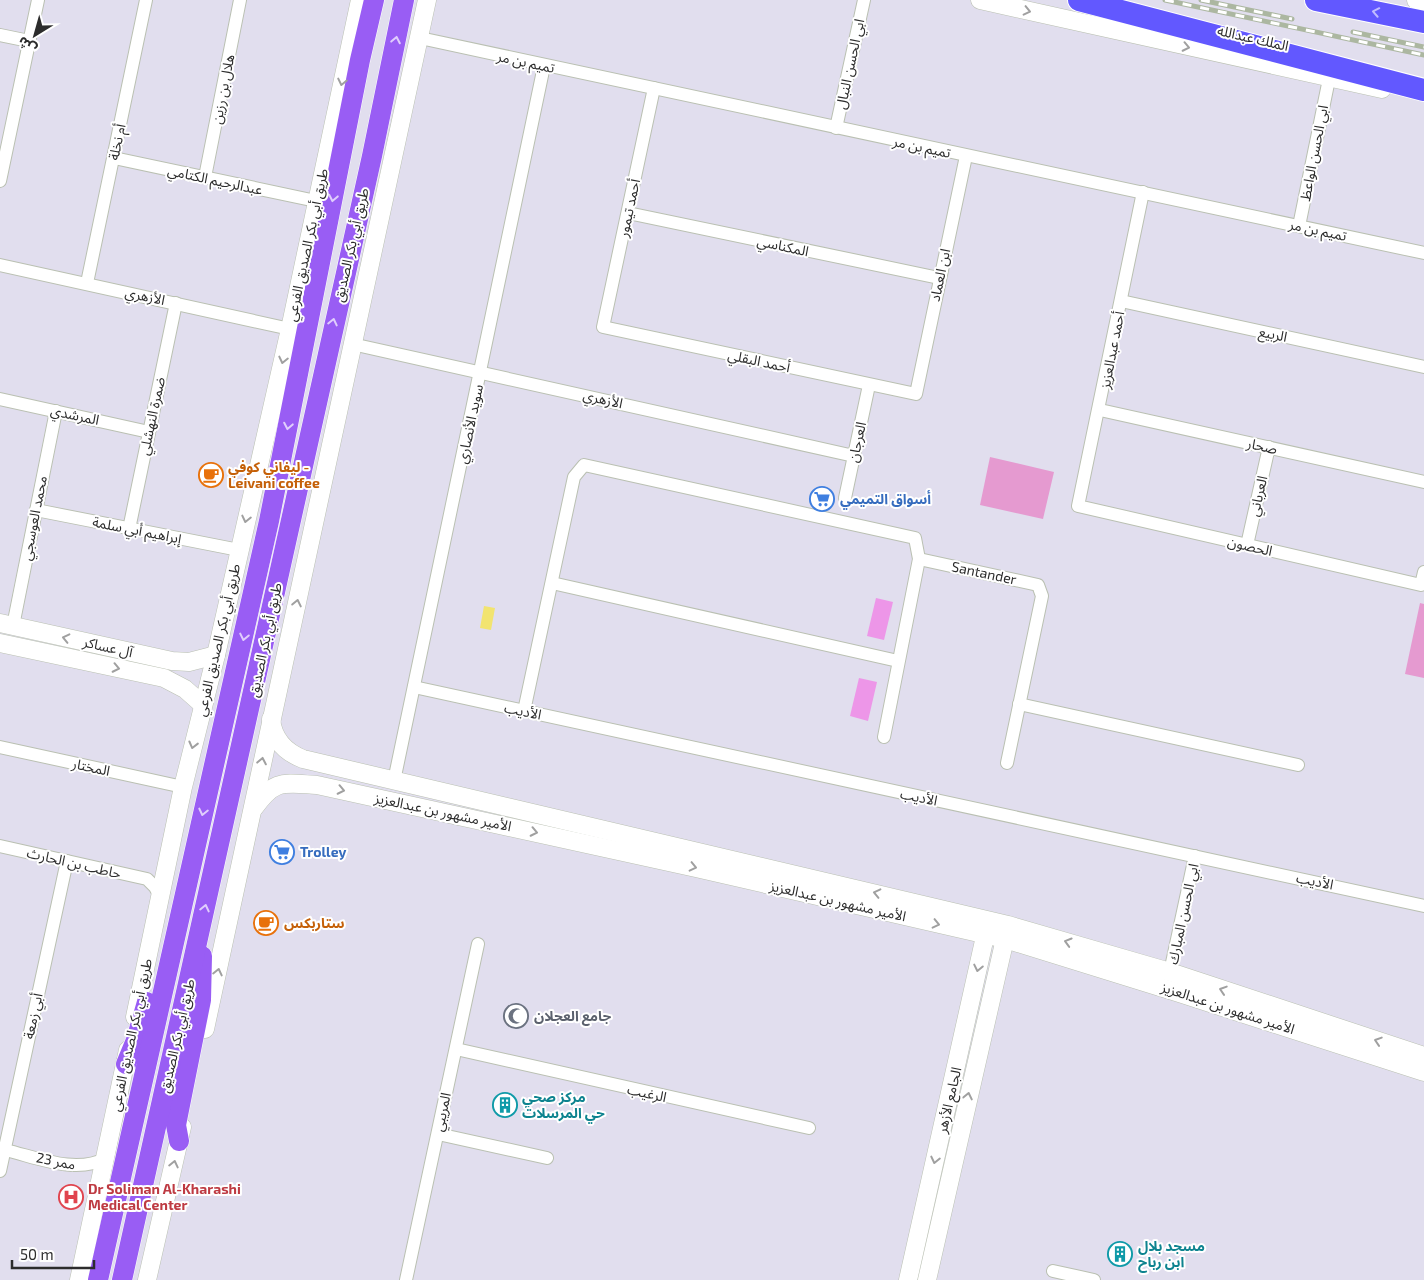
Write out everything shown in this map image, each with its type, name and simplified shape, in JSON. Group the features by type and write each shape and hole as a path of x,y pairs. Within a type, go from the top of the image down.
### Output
{"highway":[{"path":"1079,0 1424,90"},
{"name":"الملك عبدالله","path":"1083,0 1424,77"},
{"path":"1316,0 1424,22"}],"main road":[{"name":"طريق أبي بكر الصديق","path":"98,1280 269,521 374,0"},
{"name":"طريق أبي بكر الصديق","path":"122,1280 333,324 372,156 404,0"},
{"path":"126,1064 144,1014 180,870 185,860 194,852"},
{"path":"179,1141 176,1131 177,1118 203,985 199,936"}],"street":[{"path":"0,181 38,0"},
{"name":"أم نخلة","path":"88,283 146,0"},
{"name":"هلال بن رزين","path":"205,178 240,0"},
{"name":"طريق أبي بكر الصديق الفرعي","path":"79,1280 183,786 216,655 290,329 360,0"},
{"path":"147,1280 237,887 271,716 427,0"},
{"name":"ابي الحسن النبال","path":"836,128 864,0"},
{"path":"980,0 1329,79 1424,97"},
{"path":"1416,0 1424,2"},
{"path":"0,35 29,41"},
{"name":"تميم بن مر","path":"420,38 1424,253"},
{"name":"سويد الأنصاري","path":"394,781 544,66"},
{"name":"ابي الحسن الواعظ","path":"1299,226 1329,79"},
{"name":"أحمد تيمور","path":"603,327 654,88"},
{"name":"ابن العماد","path":"916,394 966,156"},
{"name":"عبدالرحيم الكتامي","path":"114,158 316,201"},
{"name":"أحمد عبدالعزيز","path":"1078,506 1100,410 1143,192"},
{"name":"المكناسي","path":"628,213 939,278"},
{"name":"الأزهري","path":"0,265 290,329"},
{"name":"الربيع","path":"1121,301 1424,367"},
{"name":"ضمرة النهشلي","path":"129,529 176,303"},
{"name":"أحمد البقلي","path":"603,327 916,394"},
{"name":"الأزهري","path":"352,344 481,371 854,456"},
{"name":"العرجان","path":"845,498 869,385"},
{"name":"المرشدي","path":"0,399 149,432"},
{"name":"صحار","path":"1100,410 1424,482"},
{"name":"محمد العوسجي","path":"6,624 36,510 56,411"},
{"name":"العرباني","path":"1247,545 1269,447"},
{"path":"524,711 574,477 584,465 915,538 919,559 884,737"},
{"name":"الحصون","path":"1078,506 1421,585 1424,572"},
{"name":"إبراهيم أبي سلمة","path":"36,510 239,550"},
{"name":"Santander","path":"919,559 1038,585 1042,596 1020,704"},
{"path":"552,583 898,661"},
{"name":"آل عساكر","path":"6,624 172,661 189,662 216,655"},
{"name":"آل عساكر","path":"0,643 164,678 185,689 203,705"},
{"path":"164,678 173,677 178,670 172,661"},
{"name":"الأديب","path":"414,686 1424,906"},
{"path":"1007,763 1020,704 1298,764"},
{"name":"الأمير مشهور بن عبدالعزيز","path":"271,716 274,731 282,746 295,756 394,781 581,823 987,928"},
{"name":"المختار","path":"0,747 183,786"},
{"path":"306,784 302,778 302,769 311,760"},
{"name":"الأمير مشهور بن عبدالعزيز","path":"252,810 267,790 276,785 306,784 334,788 696,868 1006,932 1170,972 1424,1056"},
{"name":"حاطب بن الحارث","path":"0,846 147,879"},
{"name":"ابي الحسن المبارك","path":"1170,972 1195,856"},
{"name":"أبي زمعة","path":"0,1171 67,862"},
{"path":"160,896 155,886 147,879 159,874 167,866"},
{"name":"الجامع الأزهر","path":"908,1280 987,928"},
{"name":"الأمير مشهور بن عبدالعزيز","path":"1006,932 1179,992 1424,1072"},
{"name":"الجامع الأزهر","path":"927,1280 1006,932"},
{"name":"المريبي","path":"406,1280 478,944"},
{"name":"الرغيب","path":"456,1049 809,1128"},
{"path":"438,1134 547,1158"},
{"name":"ممر 23","path":"5,1150 75,1166 88,1165 106,1158"},
{"path":"922,1217 940,1222"},
{"path":"1053,1271 1094,1280"}],"shaded area":[{"path":"990,457 1054,472 1043,519 980,505"},
{"path":"876,598 893,602 884,640 867,636"},
{"path":"1420,603 1424,604 1424,678 1405,674"},
{"path":"484,606 495,608 491,630 480,628"},
{"path":"859,678 877,682 868,721 850,716"}],"railway":[{"path":"1165,0 1424,55"},
{"path":"1201,0 1292,19"},
{"path":"1353,32 1424,47"}],"place":[{"name":"ليفاني كوفي - Leivani coffee","path":"211,475"},
{"name":"أسواق التميمي","path":"822,499"},
{"name":"Trolley","path":"282,852"},
{"name":"ستاربكس","path":"266,923"},
{"name":"جامع العجلان","path":"516,1016"},
{"name":"مركز صحي حي المرسلات","path":"505,1105"},
{"name":"Dr Soliman Al-Kharashi Medical Center","path":"71,1197"},
{"name":"مسجد بلال ابن رباح","path":"1120,1254"}]}
